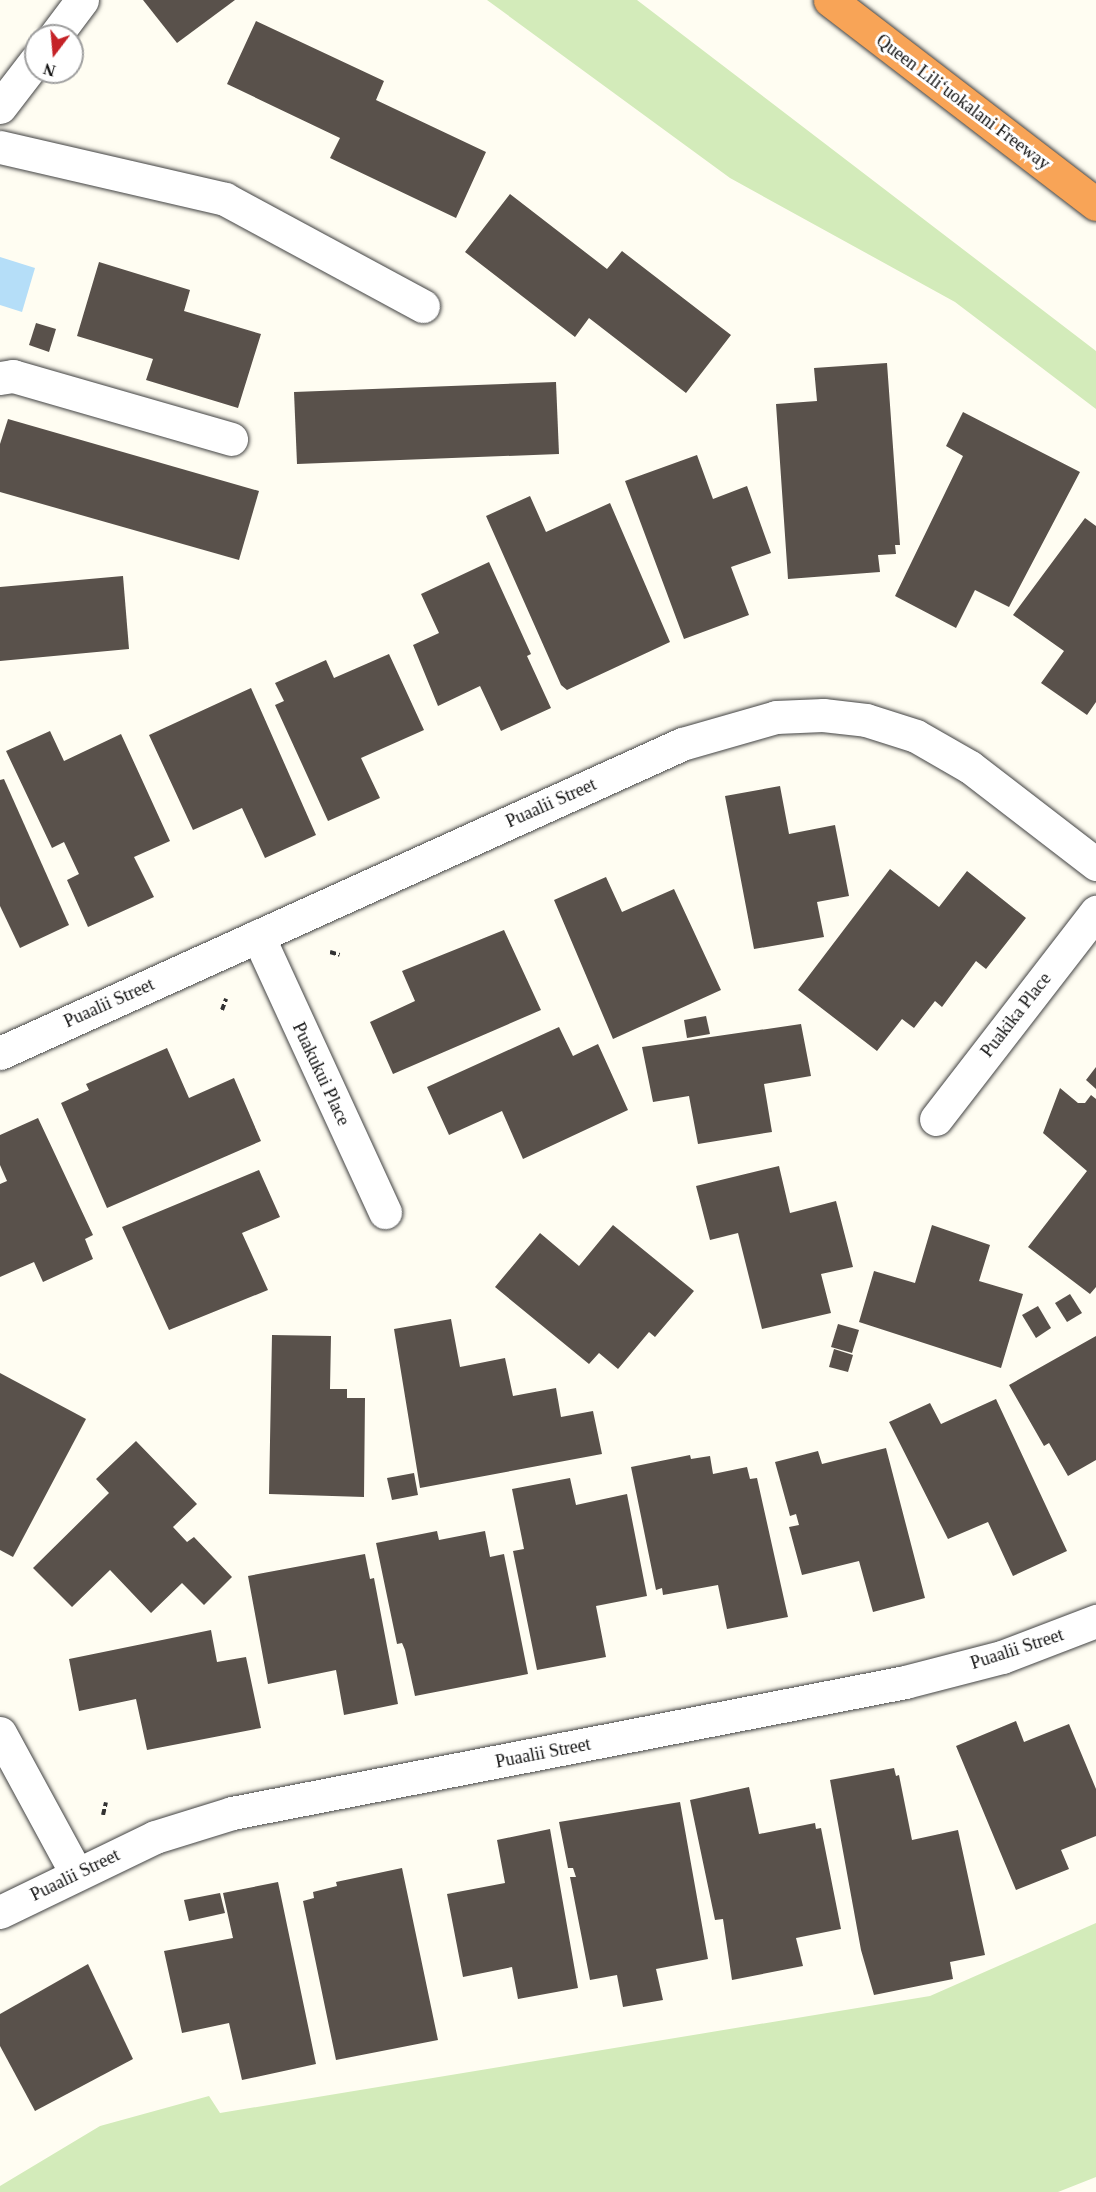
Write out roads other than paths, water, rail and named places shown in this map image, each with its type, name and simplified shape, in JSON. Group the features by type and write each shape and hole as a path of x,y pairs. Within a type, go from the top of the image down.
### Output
{"highway":[{"name":"Queen Liliʻuokalani Freeway","path":"830,0 1096,204"}],"street":[{"path":"64,24 82,0"},
{"path":"0,107 24,76"},
{"path":"0,147 225,200 423,306"},
{"path":"0,378 13,376 231,439"},
{"name":"Puaalii Street","path":"0,1053 682,744 776,717 823,714 866,720 916,736 970,767 1096,864"},
{"name":"Puakika Place","path":"936,1119 1096,912"},
{"name":"Puakukui Place","path":"258,936 385,1212"},
{"name":"Puaalii Street","path":"0,1912 76,1873 155,1837 232,1813 905,1682 1002,1657 1096,1621"},
{"path":"0,1733 76,1873"}],"water":[{"path":"0,257 35,268 22,312 0,305"}]}
